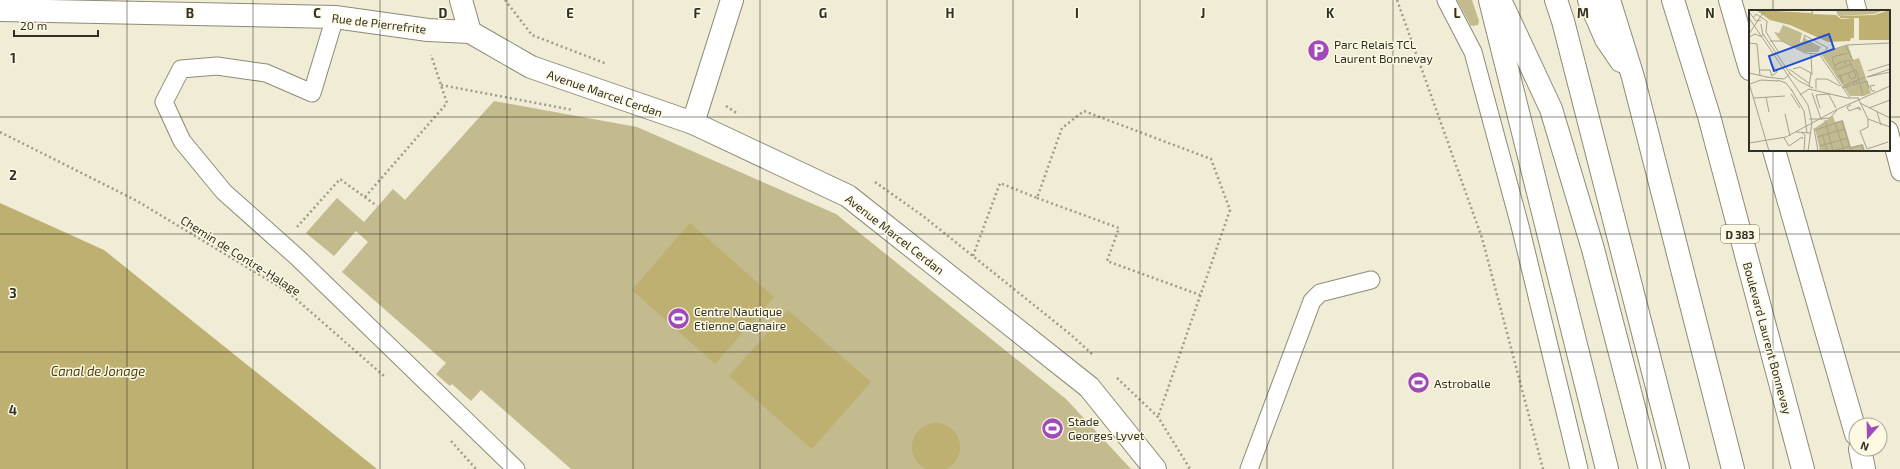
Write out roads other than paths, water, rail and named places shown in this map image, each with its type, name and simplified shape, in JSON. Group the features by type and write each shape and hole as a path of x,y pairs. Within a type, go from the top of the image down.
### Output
{"main road":[{"path":"460,0 470,32"},
{"path":"693,123 732,0"},
{"path":"1490,0 1607,469"},
{"path":"1500,0 1551,109 1593,249 1650,469"},
{"path":"1556,0 1563,21 1678,469"},
{"path":"1589,0 1606,39 1633,77"},
{"path":"1610,0 1633,77 1733,469"},
{"name":"Boulevard Laurent Bonnevay","path":"1673,0 1709,116 1803,469"},
{"path":"1730,0 1749,66"},
{"name":"Rue de Pierrefrite","path":"0,10 335,17 428,30 470,32"},
{"name":"Avenue Marcel Cerdan","path":"470,32 530,67 693,123 848,196 1089,387 1155,469"},
{"path":"1774,151 1851,417"},
{"path":"1862,457 1864,469"}],"lane":[{"path":"1446,0 1473,52 1520,226 1579,469"},
{"path":"1855,0 1858,10"},
{"path":"335,17 312,92 266,73 217,66 181,69 164,102 182,141 224,192 282,244 516,469"},
{"path":"1890,134 1900,172"},
{"path":"1249,469 1312,301 1320,293 1371,280"}],"water":[{"name":"Canal de Jonage","path":"0,203 104,250 377,469 0,469"},
{"path":"690,223 774,297 715,364 632,290"},
{"path":"788,310 871,382 812,449 729,376"},
{"path":"936,423 945,425 953,430 960,447 956,460 949,467 941,470 927,469 919,464 914,456 912,447 914,438 919,430 927,425"}],"place":[{"name":"Parc Relais TCL Laurent Bonnevay","path":"1319,51"},
{"name":"Centre Nautique Etienne Gagnaire","path":"679,318"},
{"name":"Astroballe","path":"1419,383"},
{"name":"Stade Georges Lyvet","path":"1052,428"}]}
